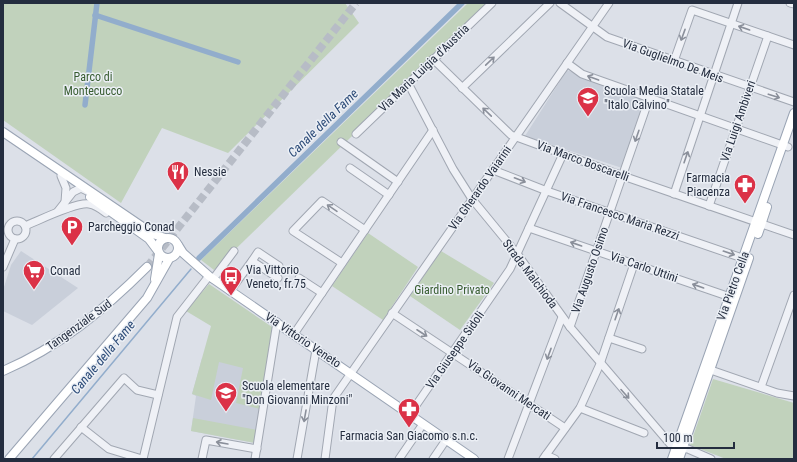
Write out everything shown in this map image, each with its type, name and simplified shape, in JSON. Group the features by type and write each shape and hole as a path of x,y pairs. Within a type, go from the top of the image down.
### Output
{"main road":[{"name":"Via Pietro Cella","path":"679,459 680,448 785,147 794,113"},
{"name":"Via Pietro Cella","path":"785,147 794,130"},
{"path":"3,132 153,234 174,240 188,260"},
{"path":"34,154 61,176 149,239 158,253 164,258 188,260"},
{"path":"154,285 160,242 165,238"},
{"path":"9,459 137,310 170,259 178,252 178,245"},
{"name":"Via Vittorio Veneto","path":"188,260 230,291 474,459"},
{"name":"Tangenziale Sud","path":"3,372 60,341 92,318 119,295 147,267"},
{"name":"Via Pietro Cella","path":"672,459 680,448"}],"street":[{"name":"Via Maria Luigia d'Austria","path":"356,134 492,3"},
{"path":"462,88 550,3"},
{"name":"Via Guglielmo De Meis","path":"560,3 592,28 607,37 749,88 794,102"},
{"name":"Via Gherardo Vaiarini","path":"325,459 333,398 609,3"},
{"path":"674,194 738,3"},
{"path":"790,3 794,4"},
{"path":"674,61 692,10 794,45"},
{"name":"Via Luigi Ambiveri","path":"709,206 768,36"},
{"name":"Via Marco Boscarelli","path":"433,59 511,135 623,176 794,235"},
{"path":"566,63 582,74 649,99 736,128 785,147"},
{"name":"Strada Malchioda","path":"408,83 452,169 472,199 518,256 562,317 600,364 671,445 680,448"},
{"name":"Via Augusto Osimo","path":"570,327 649,99"},
{"path":"294,334 433,130"},
{"path":"341,142 398,182"},
{"name":"Via Giuseppe Sidoli","path":"410,414 487,305 518,256 529,228 563,154"},
{"path":"350,168 389,195"},
{"name":"Via Francesco Maria Rezzi","path":"493,170 547,191 746,259"},
{"path":"61,176 66,188 65,204"},
{"path":"51,216 65,204 73,192 79,189 83,189 111,208 124,214"},
{"path":"342,263 293,231 322,202 365,230"},
{"path":"25,226 69,207 84,204 94,205 106,213 114,214"},
{"path":"17,221 25,226 26,231 24,236 20,239 15,239 8,234 5,226 17,221"},
{"name":"Via Carlo Uttini","path":"529,228 732,298"},
{"path":"3,267 15,239"},
{"path":"81,427 109,449 142,459 177,317 234,251"},
{"path":"230,291 258,252 279,266"},
{"path":"252,261 278,278"},
{"path":"555,459 544,457 580,408 600,364 634,264"},
{"path":"299,278 322,292"},
{"path":"761,387 794,295"},
{"name":"Via Giovanni Mercati","path":"392,314 565,428"},
{"path":"508,459 530,405 562,317"},
{"path":"255,459 277,322"},
{"path":"609,338 642,350"},
{"path":"297,459 316,350"},
{"path":"707,369 794,396"},
{"path":"54,459 124,378 137,390 158,395"},
{"path":"580,408 644,433"},
{"path":"399,459 423,424"},
{"path":"202,459 206,440 257,449"},
{"path":"433,459 446,440"},
{"path":"680,448 711,459"}],"shaded area":[{"name":"Scuola Media Statale \"Italo Calvino\"","path":"567,70 644,100 622,168 525,136"},
{"name":"Conad","path":"21,251 78,288 32,325 3,311 3,290 11,265"},
{"name":"Scuola elementare \"Don Giovanni Minzoni\"","path":"202,358 265,371 255,443 191,431 196,396 192,394"}],"green space":[{"name":"Parco di Montecucco","path":"3,3 345,3 359,23 228,153 162,128 121,203 3,120"},
{"path":"468,3 489,3 214,270 201,260"},
{"path":"368,233 418,267 383,320 332,286"},
{"name":"Giardino Privato","path":"441,251 494,283 460,330 410,296"},
{"path":"209,284 272,327 260,409 236,403 243,368 219,362 211,400 192,394 211,326 186,311"},
{"path":"713,379 794,403 794,459 726,459 690,445"},
{"path":"193,418 258,430 255,443 191,431"}],"waterway":[{"path":"85,105 97,3"},
{"name":"Canale della Fame","path":"199,258 462,3"},
{"path":"95,15 238,62"},
{"name":"Canale della Fame","path":"32,459 191,269"}],"tunnel":[{"path":"147,267 356,3"}],"place":[{"name":"Scuola Media Statale \"Italo Calvino\"","path":"588,118"},
{"name":"Nessie","path":"178,192"},
{"name":"Farmacia Piacenza","path":"745,204"},
{"name":"Parcheggio Conad","path":"72,246"},
{"name":"Conad","path":"34,290"},
{"name":"Via Vittorio Veneto, fr.75","path":"231,296"},
{"name":"Scuola elementare \"Don Giovanni Minzoni\"","path":"226,412"},
{"name":"Farmacia San Giacomo s.n.c.","path":"409,428"}]}
